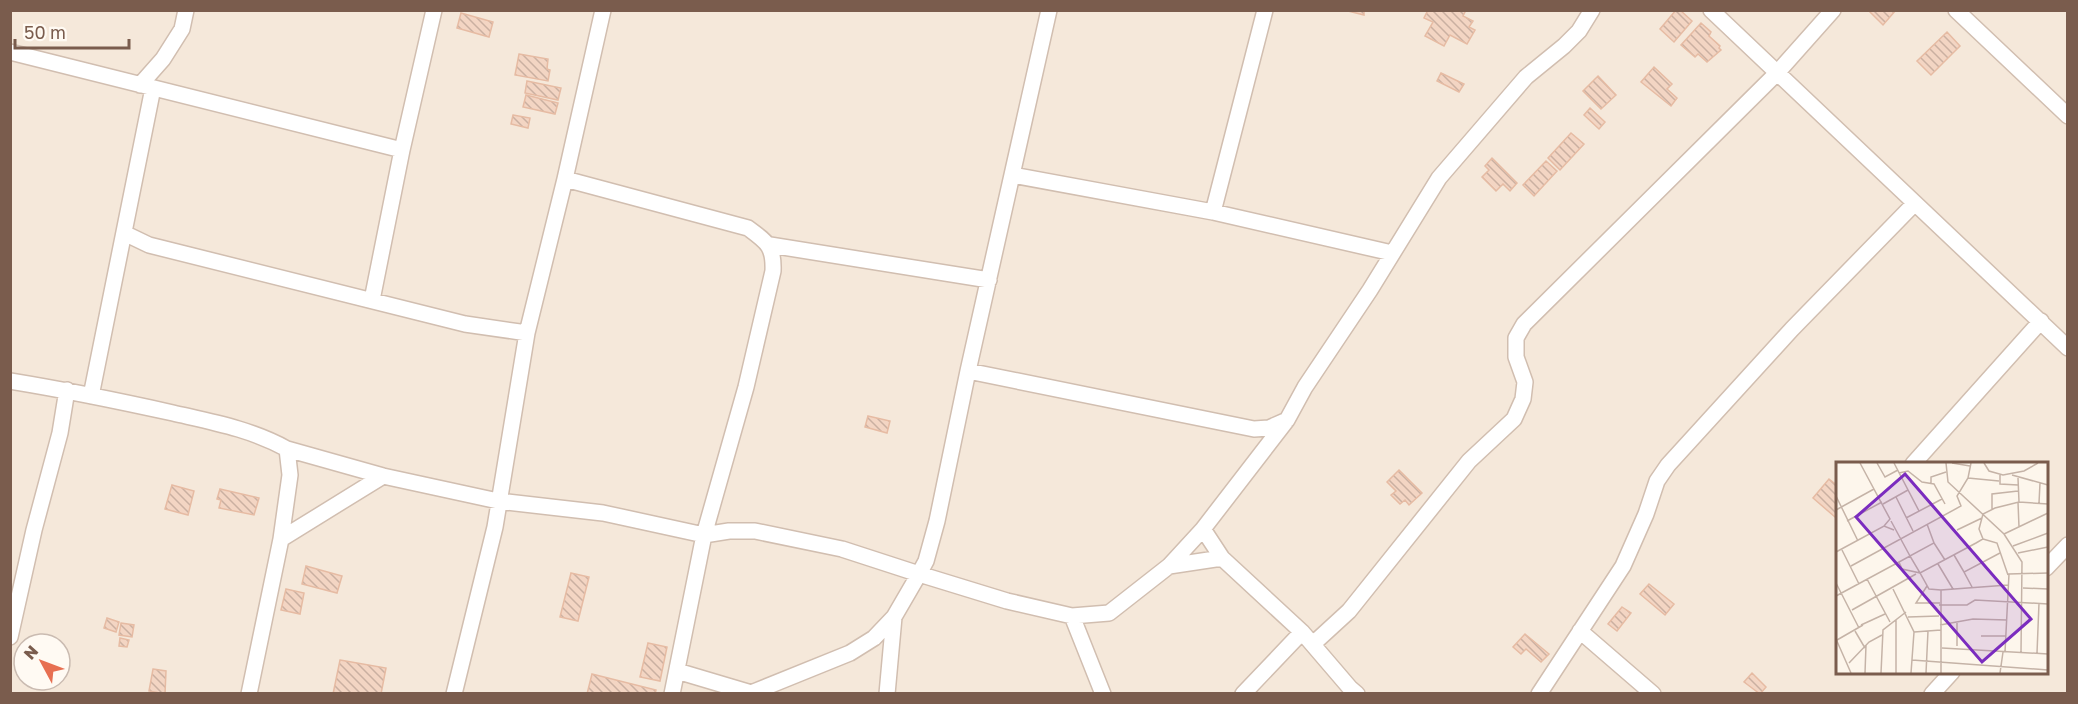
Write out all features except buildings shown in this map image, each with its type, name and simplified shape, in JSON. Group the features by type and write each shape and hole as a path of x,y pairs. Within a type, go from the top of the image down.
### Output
{"street":[{"path":"91,396 124,233 146,86 182,29 186,10"},
{"path":"372,300 402,150 434,10"},
{"path":"454,693 495,527 527,333 603,10"},
{"path":"677,671 753,693 850,653 874,638 894,617 927,561 1049,10"},
{"path":"1213,212 1265,10"},
{"path":"10,381 116,400 236,428 268,438 287,449 383,476 498,501 603,513 704,535 729,531 755,531 842,549 1007,601 1072,616 1109,613 1169,566 1203,529 1287,420 1305,387 1370,290 1439,178 1526,77 1579,31 1592,10"},
{"path":"1711,10 2067,348"},
{"path":"1313,645 1349,611 1469,461 1514,419 1523,399 1525,382 1516,357 1516,338 1524,324 1777,73 1833,10"},
{"path":"1956,10 2067,116"},
{"path":"10,52 402,150"},
{"path":"1012,175 1213,212 1392,253"},
{"path":"565,179 748,228 770,245 989,280"},
{"path":"1539,693 1623,566 1646,514 1657,480 1668,465 1792,329 1914,204"},
{"path":"124,233 149,245 465,324 527,333"},
{"path":"672,693 704,535 746,387 773,271 770,245"},
{"path":"1915,462 2041,321"},
{"path":"968,370 1254,429 1269,428 1287,420"},
{"path":"10,638 34,530 60,433 67,390"},
{"path":"1254,429 1263,452"},
{"path":"249,693 281,539 290,475 287,449"},
{"path":"281,539 383,476"},
{"path":"1203,529 1222,558 1302,632 1357,693"},
{"path":"2048,566 2067,545"},
{"path":"1169,566 1222,558"},
{"path":"1072,616 1103,693"},
{"path":"886,693 894,617"},
{"path":"1580,631 1653,693"},
{"path":"1243,693 1302,632"},
{"path":"1932,693 1950,674"}],"shaded area":[{"path":"10,11 2067,11 2067,693 11,693"}]}
